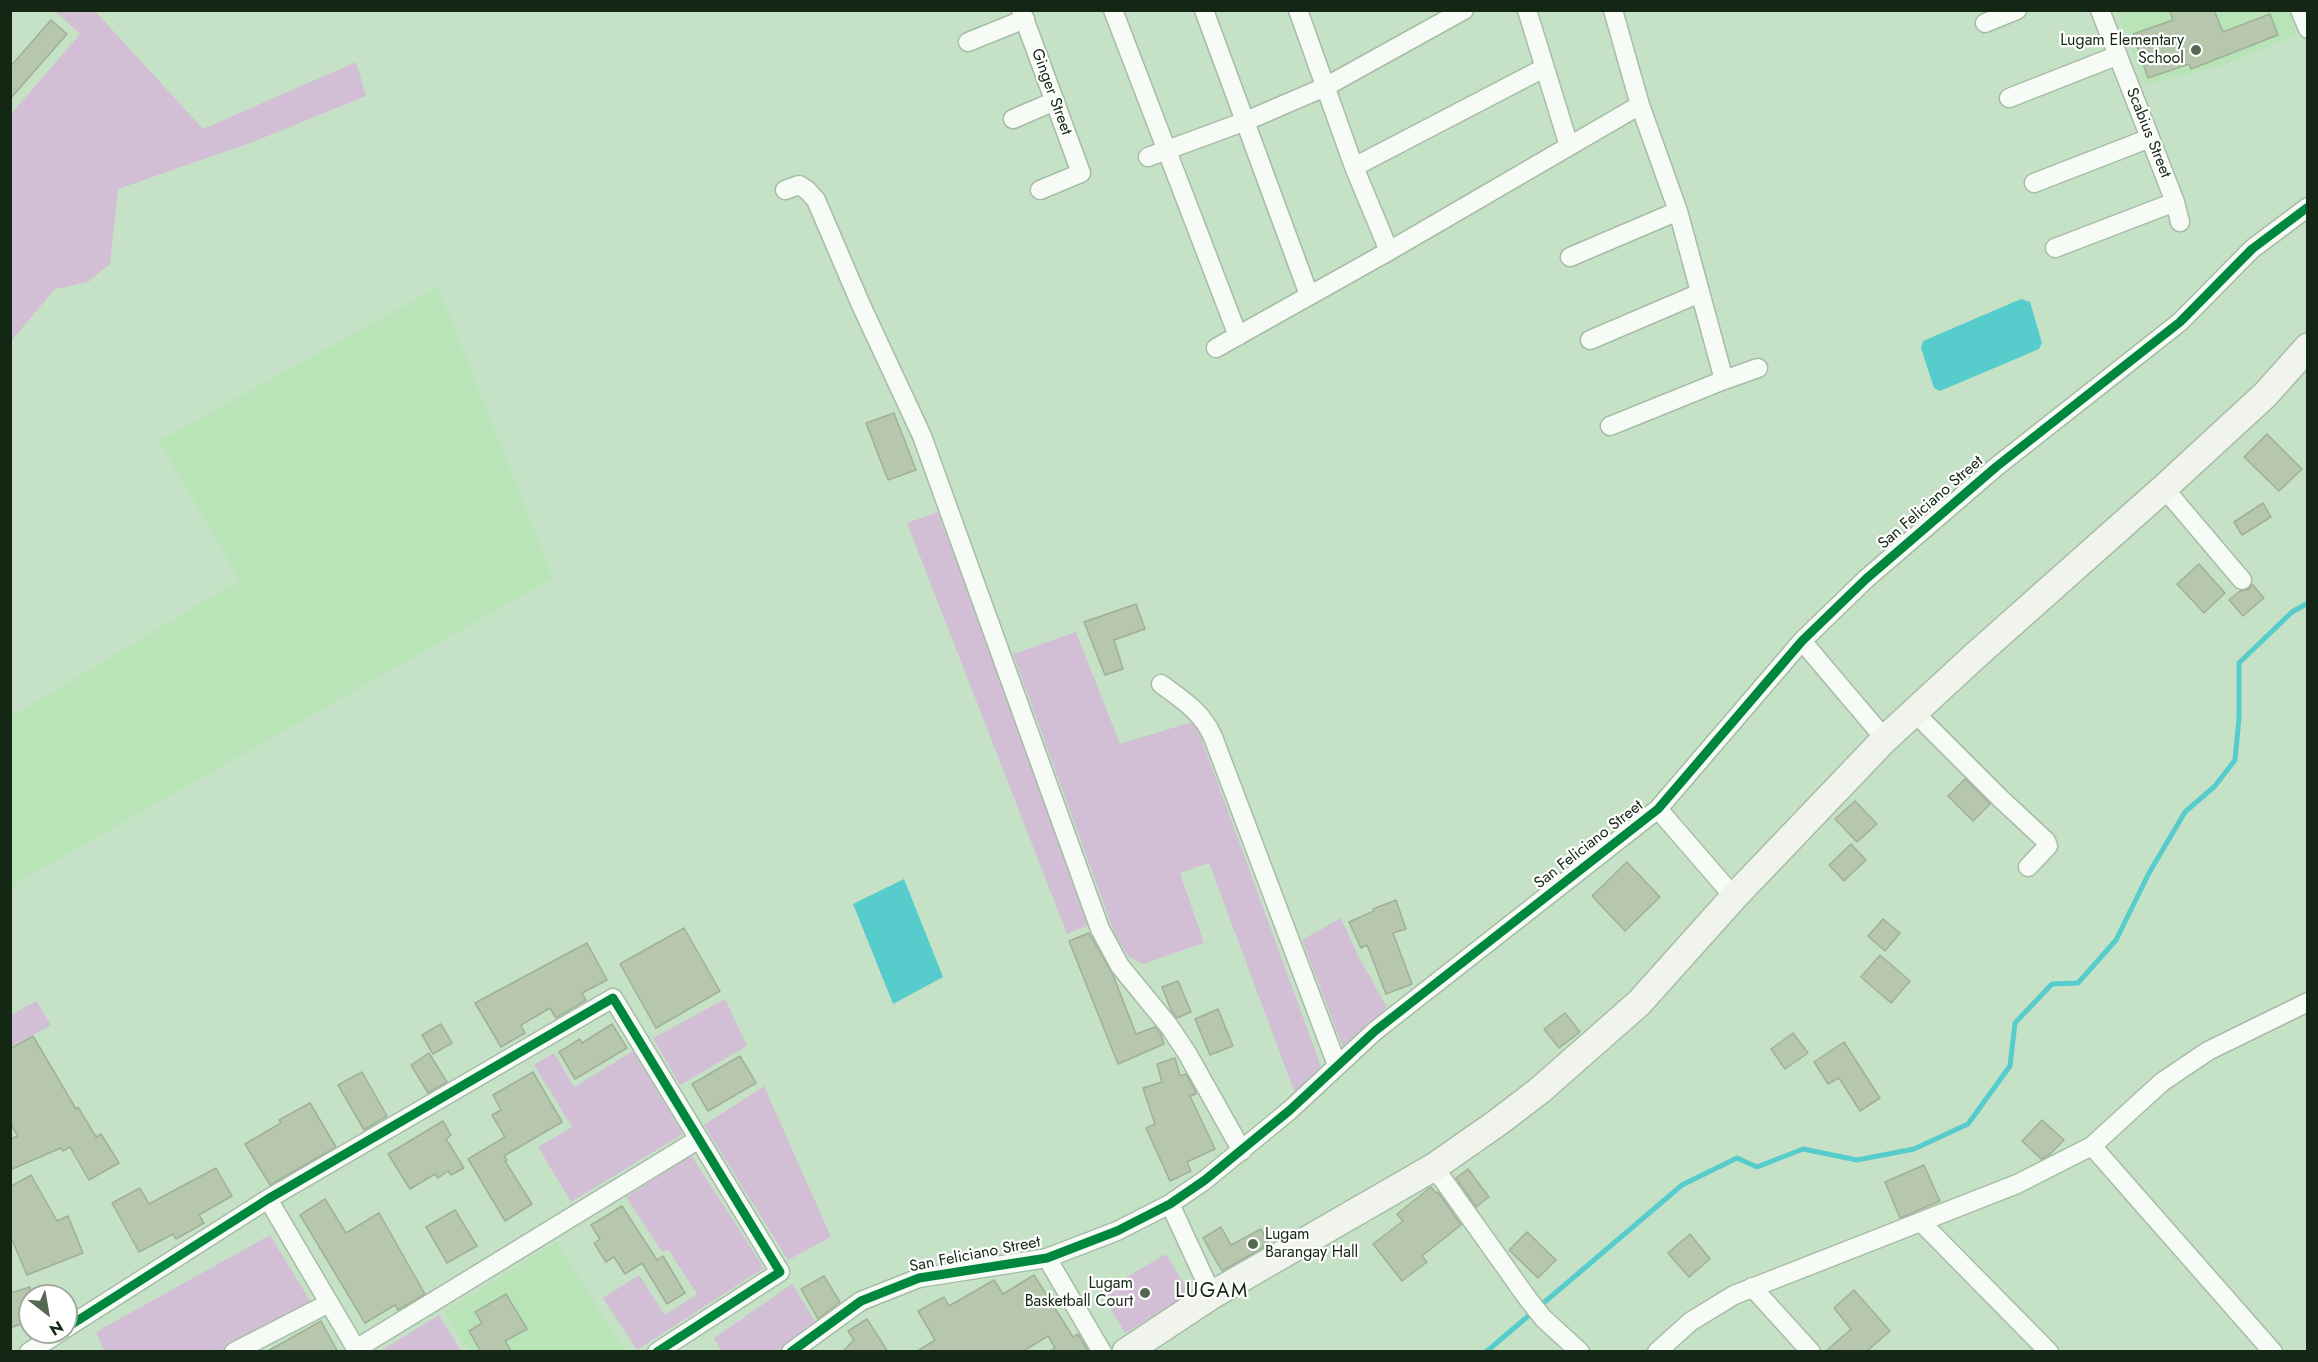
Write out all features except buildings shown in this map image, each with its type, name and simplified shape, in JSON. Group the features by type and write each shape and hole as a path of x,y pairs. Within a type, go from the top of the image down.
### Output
{"street":[{"path":"1113,10 1238,336"},
{"path":"1204,10 1309,295"},
{"path":"1298,10 1354,167 1389,251"},
{"path":"1148,158 1246,121 1325,87 1464,10"},
{"path":"1527,10 1569,146"},
{"path":"1613,10 1640,105 1678,211 1724,380"},
{"path":"1985,23 2017,10"},
{"name":"Scabius Street","path":"2100,10 2116,56 2175,202 2180,222"},
{"path":"2301,10 2307,28"},
{"path":"968,42 1023,15"},
{"name":"Ginger Street","path":"1023,15 1081,173 1040,190"},
{"path":"2009,98 2116,56"},
{"path":"1354,167 1544,68"},
{"path":"1013,119 1055,100"},
{"path":"1216,348 1389,251 1640,105"},
{"path":"2034,183 2150,138"},
{"path":"785,190 799,185 816,200 922,436 1100,929 1120,966 1169,1026 1187,1053 1242,1150"},
{"path":"2055,248 2175,202"},
{"name":"San Feliciano Street","path":"791,1352 861,1301 919,1278 1047,1258 1117,1231 1170,1204 1205,1180 1242,1150 1375,1031 1658,809 1802,641 1866,579 1996,467 2180,322 2252,249 2307,207"},
{"path":"1570,257 1678,211"},
{"path":"1590,340 1700,293"},
{"path":"1126,1352 1212,1295 1434,1167 1539,1091 1639,1003 1734,897 1885,739 1976,654 2164,488 2265,395 2307,347"},
{"path":"1610,426 1758,368"},
{"path":"2164,488 2242,580"},
{"path":"1802,641 1885,739"},
{"path":"1161,684 1195,709 1206,721 1214,737 1337,1065"},
{"path":"1915,712 2046,841 2048,846 2028,867"},
{"path":"1658,809 1734,897"},
{"path":"78,1320 268,1199 613,998 780,1272 657,1352"},
{"path":"1658,1352 1690,1322 1734,1295 2017,1184 2092,1146 2162,1082 2208,1051 2307,1002"},
{"path":"268,1199 357,1350 699,1139"},
{"path":"2092,1146 2273,1352"},
{"path":"1434,1167 1528,1299 1543,1318 1580,1352"},
{"path":"1170,1204 1212,1295"},
{"path":"1921,1222 2049,1352"},
{"path":"1047,1258 1101,1352"},
{"path":"1752,1287 1811,1352"},
{"path":"234,1352 329,1303"}],"shaded area":[{"path":"55,11 95,11 203,129 356,62 366,96 253,142 118,189 110,264 88,282 55,289 11,341 11,114 80,34"},
{"name":"Lugam Elementary School","path":"2117,11 2289,11 2297,35 2221,66 2145,85"},
{"path":"438,287 553,578 11,886 11,717 240,580 159,441"},
{"path":"938,512 1091,924 1067,934 907,523"},
{"path":"1076,632 1120,744 1195,721 1322,1069 1296,1096 1209,863 1180,873 1204,943 1143,964 1129,957 1115,935 1013,654"},
{"path":"1341,918 1359,958 1387,1007 1344,1050 1302,940"},
{"path":"725,999 747,1046 680,1085 653,1038"},
{"path":"36,1001 51,1025 11,1047 11,1015"},
{"path":"633,1051 683,1134 571,1202 538,1147 572,1127 534,1065 554,1053 574,1087"},
{"path":"764,1086 831,1237 788,1260 704,1125"},
{"path":"691,1155 764,1268 637,1350 603,1298 639,1275 665,1315 697,1294 668,1249 662,1252 626,1197"},
{"path":"270,1235 312,1304 219,1351 104,1351 96,1332"},
{"path":"556,1242 626,1351 469,1351 444,1312"},
{"name":"Lugam Basketball Court","path":"1166,1254 1190,1294 1125,1333 1101,1292"},
{"path":"792,1284 817,1324 783,1351 721,1351 714,1338"},
{"path":"439,1315 461,1351 380,1351"}],"water":[{"path":"2021,299 2030,302 2042,343 2039,349 1940,391 1934,388 1921,348 1923,341"},
{"path":"904,879 943,977 893,1004 853,904"}],"waterway":[{"path":"1486,1352 1682,1185 1737,1158 1757,1167 1803,1149 1857,1160 1914,1149 1968,1124 2010,1066 2015,1023 2052,984 2078,983 2116,940 2149,873 2185,812 2215,786 2235,760 2239,718 2239,663 2292,612 2308,603"}],"cycle path":[{"path":"791,1352 861,1301 919,1278 1047,1258 1117,1231 1170,1204 1205,1180 1290,1110 1375,1031 1658,809 1802,641 1866,579 1996,467 2180,322 2252,249 2308,207"},
{"path":"78,1320 268,1199 613,998 780,1272 657,1352"}],"place":[{"name":"Lugam Elementary School","path":"2196,50"},
{"name":"Lugam Barangay Hall","path":"1253,1244"},
{"name":"Lugam Basketball Court","path":"1145,1293"}],"district":[{"name":"LUGAM","path":"1212,1292"}]}
